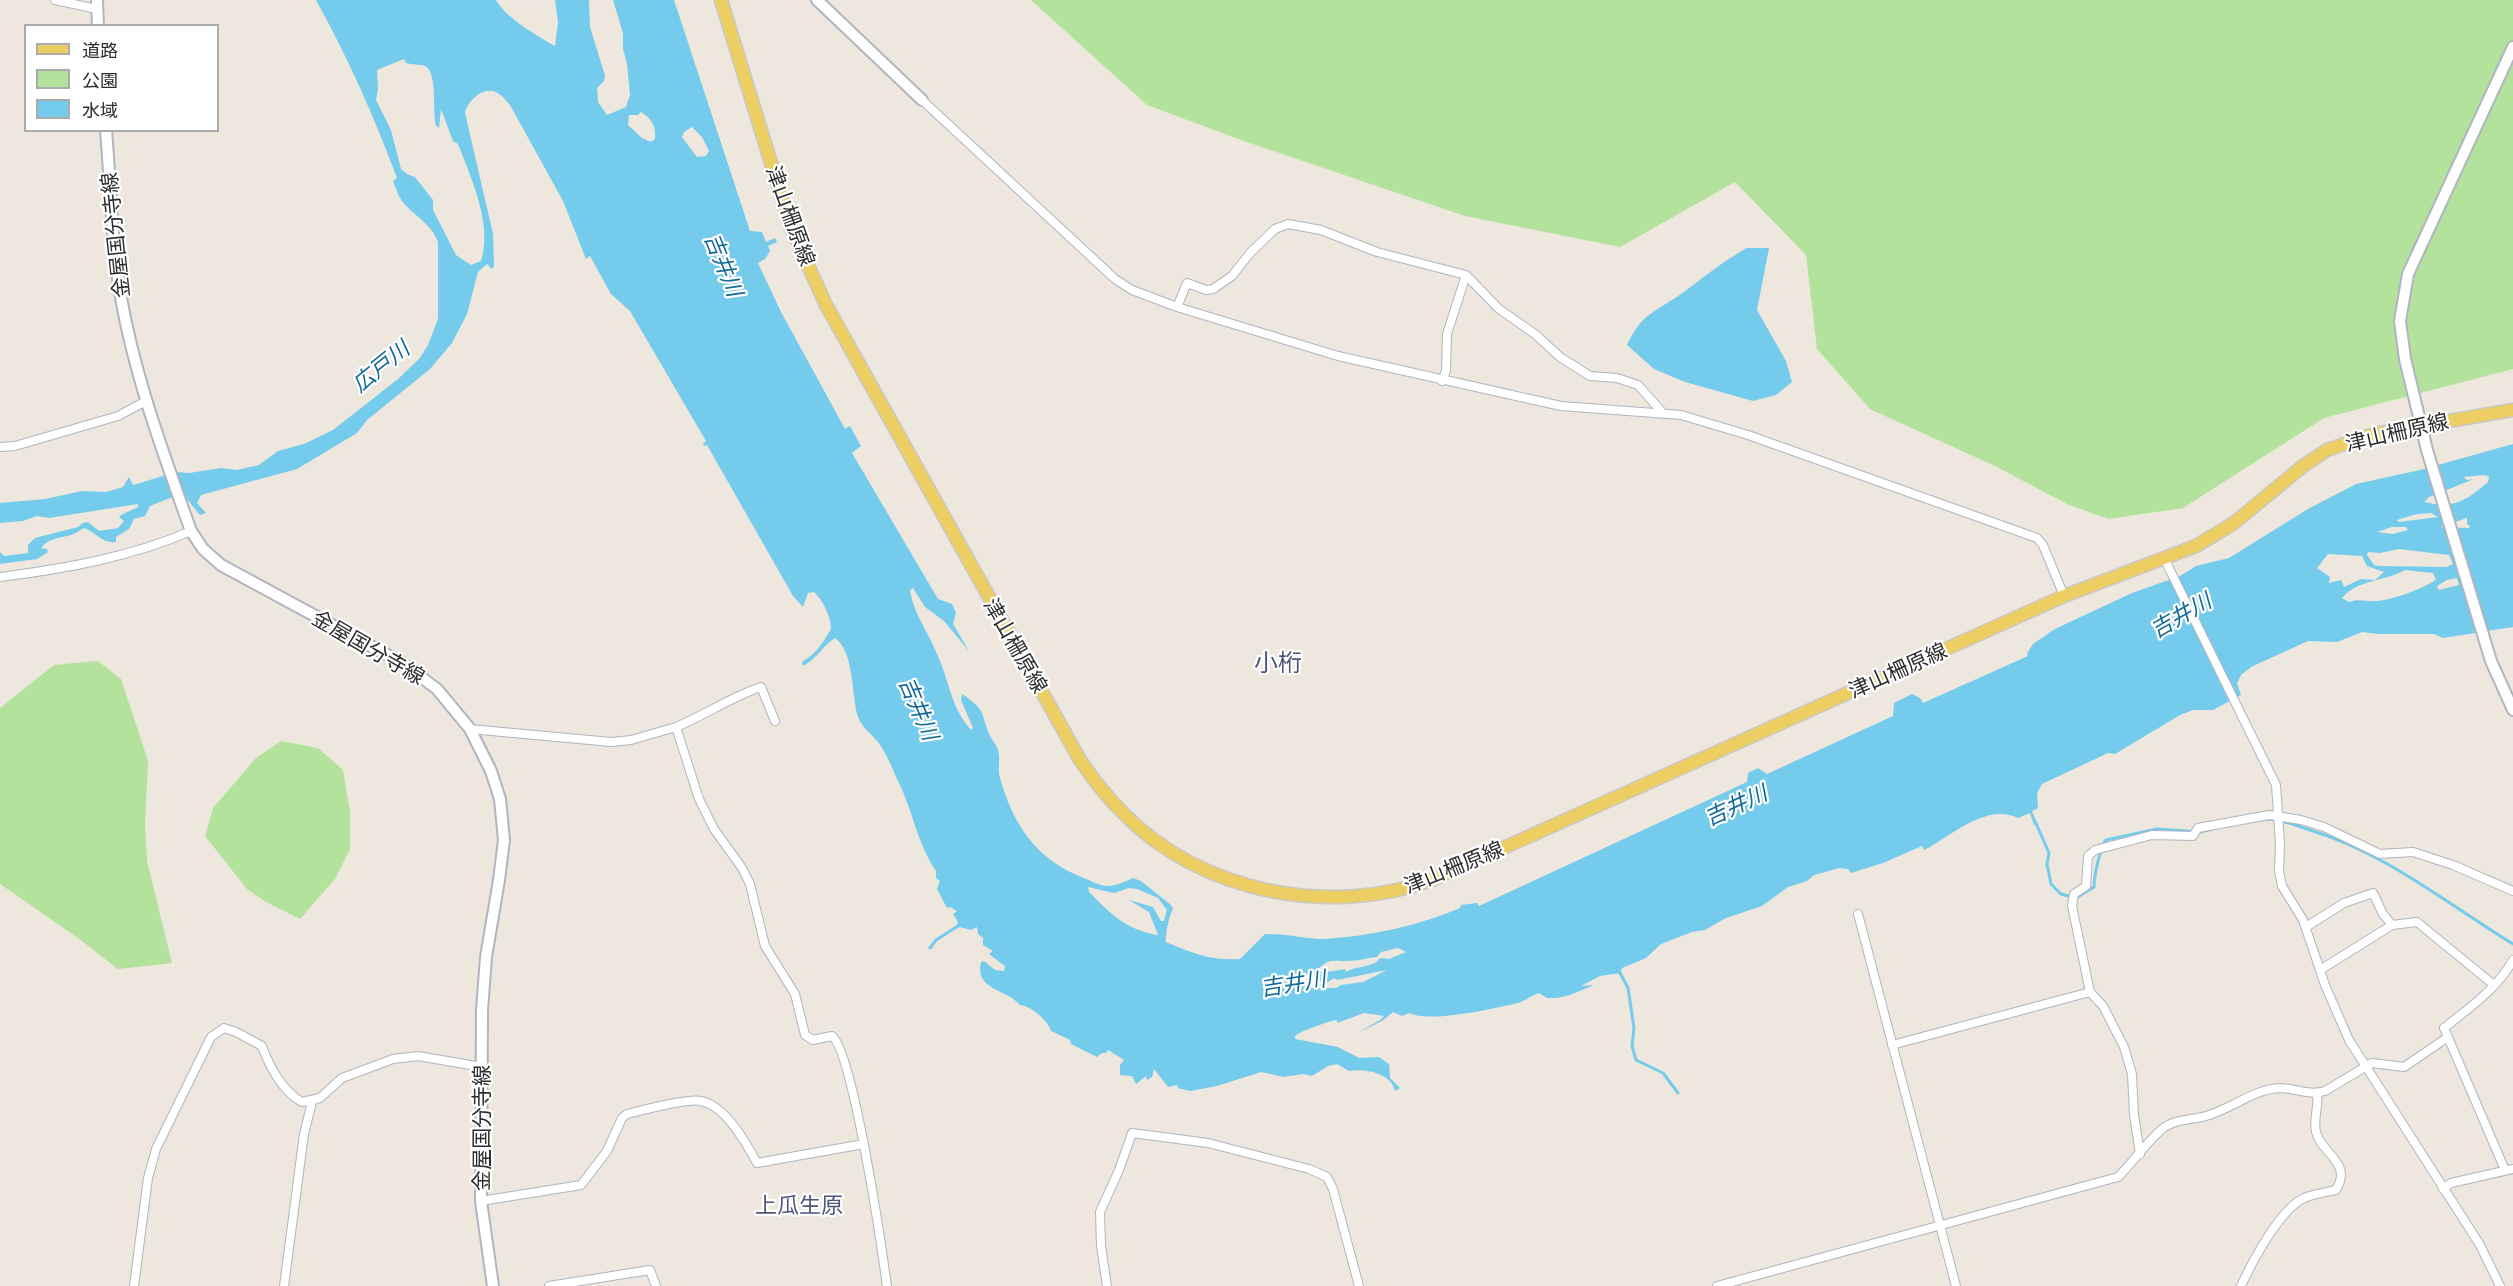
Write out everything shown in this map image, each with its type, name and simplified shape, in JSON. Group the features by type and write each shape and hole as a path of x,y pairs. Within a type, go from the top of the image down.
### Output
{"main road":[{"name":"津山柵原線","path":"720,0 779,193 805,262 850,351 1080,760 1124,814 1164,847 1212,872 1261,890 1324,897 1358,897 1409,888 1456,871 2064,596 2164,558 2216,535 2303,466 2327,450 2374,434 2513,410"},
{"path":"817,0 922,100"},
{"path":"97,4 98,24"},
{"path":"2513,46 2408,274 2400,321 2405,359 2427,450 2491,661 2513,710"},
{"name":"金屋国分寺線","path":"106,132 117,272 133,353 146,401 190,527 203,549 221,565 402,663 421,677 446,698 470,729 485,757 496,786 504,828 502,864 484,975 481,1200 493,1286"}],"street":[{"path":"55,0 97,4"},
{"path":"922,100 1115,279 1132,290 1177,307 1338,356 1442,381 1561,406 1681,415 1748,435 2037,538 2043,545 2064,596"},
{"path":"1177,307 1187,283 1206,290 1213,289 1232,276 1250,253 1275,229 1288,224 1322,231 1377,252 1467,275 1499,309 1535,334 1560,357 1590,376 1617,378 1638,385 1662,412"},
{"path":"1442,381 1446,371 1447,334 1467,275"},
{"path":"0,447 15,446 118,416 146,401"},
{"path":"0,577 49,571 113,556 190,527"},
{"path":"2164,558 2276,785 2279,871 2282,886 2306,927 2320,970 2349,1041 2480,1245 2500,1286"},
{"path":"470,729 611,742 631,740 676,727 702,716 724,702 761,687 775,722"},
{"path":"676,727 699,799 714,829 742,868 750,884 765,946 795,994 805,1035 813,1040 832,1036 840,1046 858,1113 887,1286"},
{"path":"2140,1154 2134,1115 2132,1074 2124,1047 2103,1006 2090,992 2072,906 2074,894 2086,886 2088,856 2095,850 2152,835 2193,836 2199,828 2278,815 2324,827 2380,854 2413,852 2431,857 2513,891"},
{"path":"2306,927 2344,903 2373,892 2383,914 2392,925"},
{"path":"1858,914 1956,1286"},
{"path":"2320,970 2392,925 2417,922 2493,985"},
{"path":"2443,1188 2509,1170 2444,1028 2474,1005 2508,970 2513,960"},
{"path":"1892,1045 2090,992"},
{"path":"134,1286 148,1178 156,1149 210,1036 224,1029 236,1032 262,1046 266,1059 292,1097 302,1102 312,1102 320,1098 342,1078 393,1059 418,1056 482,1066"},
{"path":"1717,1286 2118,1177 2163,1128 2183,1120 2204,1117 2232,1107 2264,1091 2281,1088 2317,1094 2372,1063 2404,1067 2448,1037"},
{"path":"2241,1286 2273,1231 2289,1210 2302,1199 2336,1190 2341,1182 2342,1173 2316,1134 2317,1094"},
{"path":"481,1200 581,1185 603,1158 622,1118 627,1114 700,1100 715,1107 736,1129 757,1162 864,1144"},
{"path":"284,1286 304,1134 312,1102"},
{"path":"1107,1286 1101,1246 1100,1212 1119,1170 1132,1133 1208,1143 1309,1169 1327,1177 1359,1286"},
{"path":"549,1286 594,1282 650,1270 656,1286"}],"green space":[{"path":"1031,0 2513,0 2513,369 2324,418 2183,508 2109,519 2069,505 1995,466 1870,409 1817,349 1806,255 1735,182 1620,247 1465,216 1241,140 1147,105"},
{"path":"98,661 121,679 148,761 145,825 147,861 172,963 118,969 0,884 0,708 54,665"},
{"path":"281,741 318,748 343,770 350,811 350,849 335,879 300,919 266,902 247,889 205,836 213,808 256,758"}],"water":[{"name":"吉井川","path":"316,0 496,0 514,20 555,46 558,22 555,0 589,0 590,27 605,76 604,81 597,88 598,102 607,115 626,107 630,95 623,33 613,0 674,0 750,231 762,232 766,242 775,238 777,242 768,246 770,251 765,259 758,263 781,312 845,429 850,426 861,446 852,453 938,599 952,604 956,613 953,624 969,651 944,621 925,607 913,588 910,590 915,607 941,664 954,703 971,730 973,728 961,700 962,694 975,703 981,711 989,734 998,750 1000,778 1018,823 1037,848 1077,875 1105,886 1116,885 1133,878 1141,881 1173,909 1166,942 1202,955 1220,959 1240,959 1265,934 1325,939 1359,935 1428,920 1460,908 1461,905 1477,903 1479,906 1747,782 1748,773 1758,768 1767,774 1893,716 1894,703 1912,694 1920,698 1923,703 2028,656 2027,653 2033,644 2055,629 2132,593 2180,576 2196,566 2229,558 2308,509 2356,484 2420,470 2513,444 2513,627 2443,638 2434,634 2362,632 2337,642 2308,641 2251,667 2241,675 2237,683 2241,695 2213,710 2193,710 2180,715 2115,754 2108,753 2042,784 2037,793 2038,808 2032,811 2037,824 2034,825 2030,813 2018,818 2006,814 1993,814 1969,823 1924,850 1922,846 1883,863 1851,873 1848,869 1840,868 1814,875 1807,881 1788,887 1762,906 1726,918 1705,930 1692,932 1661,944 1646,958 1622,968 1620,973 1600,976 1581,986 1594,985 1570,995 1547,998 1539,993 1517,1003 1445,1016 1419,1016 1409,1013 1402,1016 1393,1012 1382,1021 1358,1033 1384,1016 1364,1013 1337,1023 1337,1020 1322,1024 1295,1036 1295,1039 1338,1047 1359,1058 1379,1057 1389,1064 1390,1078 1400,1088 1395,1091 1389,1080 1383,1076 1369,1071 1349,1071 1337,1064 1328,1066 1312,1076 1303,1074 1284,1077 1261,1072 1217,1086 1190,1091 1178,1088 1178,1085 1168,1087 1154,1069 1152,1077 1147,1080 1146,1076 1136,1084 1132,1076 1120,1075 1120,1065 1124,1060 1108,1050 1097,1057 1071,1044 1070,1040 1051,1031 1047,1023 1034,1011 993,988 982,978 981,962 984,961 995,970 1004,971 1005,966 989,954 993,951 983,945 983,938 978,934 977,927 971,930 960,927 955,929 958,922 953,914 957,911 950,907 947,908 937,889 940,881 936,878 936,871 919,837 891,765 878,742 858,717 846,653 835,638 803,666 802,662 819,648 831,629 830,619 823,604 814,592 808,593 803,607 793,596 707,445 704,446 706,441 630,311 611,294 590,256 586,259 563,201 510,105 494,91 478,95 470,103 465,113 493,234 494,266 492,269 487,264 478,272 467,314 452,343 430,369 367,420 357,433 297,469 201,495 197,503 206,513 200,515 186,498 170,498 150,506 145,516 134,519 129,529 116,537 116,542 107,541 84,528 47,542 41,548 47,549 48,552 37,559 0,564 0,552 4,556 28,553 28,545 35,538 78,527 83,523 88,522 99,531 118,528 124,521 119,517 138,507 138,504 49,518 37,516 23,521 0,523 0,503 45,499 82,491 106,492 123,487 129,477 133,485 176,472 189,473 221,468 237,470 259,465 278,451 304,444 333,430 398,379 420,358 428,345 438,319 438,242 431,230 398,195 393,181 397,178 379,132 350,65","holes":["404,59 406,63 423,65 429,70 432,76 436,126 439,128 441,109 453,141 458,144 479,202 484,232 481,261 471,265 456,255 433,210 433,200 415,177 401,169 391,130 376,100 377,70","641,112 648,117 655,130 655,139 651,142 642,138 628,125 629,115 638,115","692,127 702,137 709,151 706,156 697,157 682,137 684,132","2489,476 2488,482 2459,502 2444,505 2424,502 2429,497 2474,479 2467,480 2463,477","2431,513 2438,517 2399,522 2397,520 2417,514","2467,518 2467,524 2469,528 2440,527","2392,527 2406,527 2408,530 2393,534 2377,532","2399,549 2449,555 2453,564 2447,567 2379,566 2374,565 2367,555 2368,552 2380,553","2328,554 2362,556 2367,566 2384,572 2375,580 2361,579 2344,587 2341,580 2329,583 2330,577 2317,568","2405,570 2433,573 2436,580 2407,594 2384,600 2349,602 2342,598 2363,584","2457,578 2459,585 2439,590 2437,586 2447,580","1088,887 1114,893 1129,888 1137,889 1158,898 1167,910 1164,921 1161,921 1153,907 1129,900 1149,912 1158,935 1128,925 1089,892","1398,948 1406,952 1389,959 1380,958 1374,963 1346,972 1345,969 1327,972 1317,970 1332,961 1377,957 1381,952","1387,970 1363,982 1341,985 1336,988 1312,988 1300,984 1298,978 1314,973 1317,975 1315,979 1328,982 1334,978 1337,980"]},
{"path":"1747,248 1769,248 1757,310 1786,361 1792,382 1776,395 1753,401 1685,382 1654,369 1627,345 1643,320"}],"waterway":[{"path":"2265,819 2282,821 2338,840 2390,865 2513,944"},
{"path":"2035,821 2049,853 2047,864 2051,884 2061,894 2076,898 2094,887 2098,862 2106,840 2157,829 2200,832 2212,829"},
{"path":"930,948 936,940 958,926"},
{"path":"1619,971 1628,988 1634,1028 1632,1046 1636,1060 1663,1073 1678,1093"}],"district":[{"name":"小桁","path":"1278,663"},
{"name":"上瓜生原","path":"799,1206"}],"water label":[{"name":"広戸川","path":"381,367"}]}
